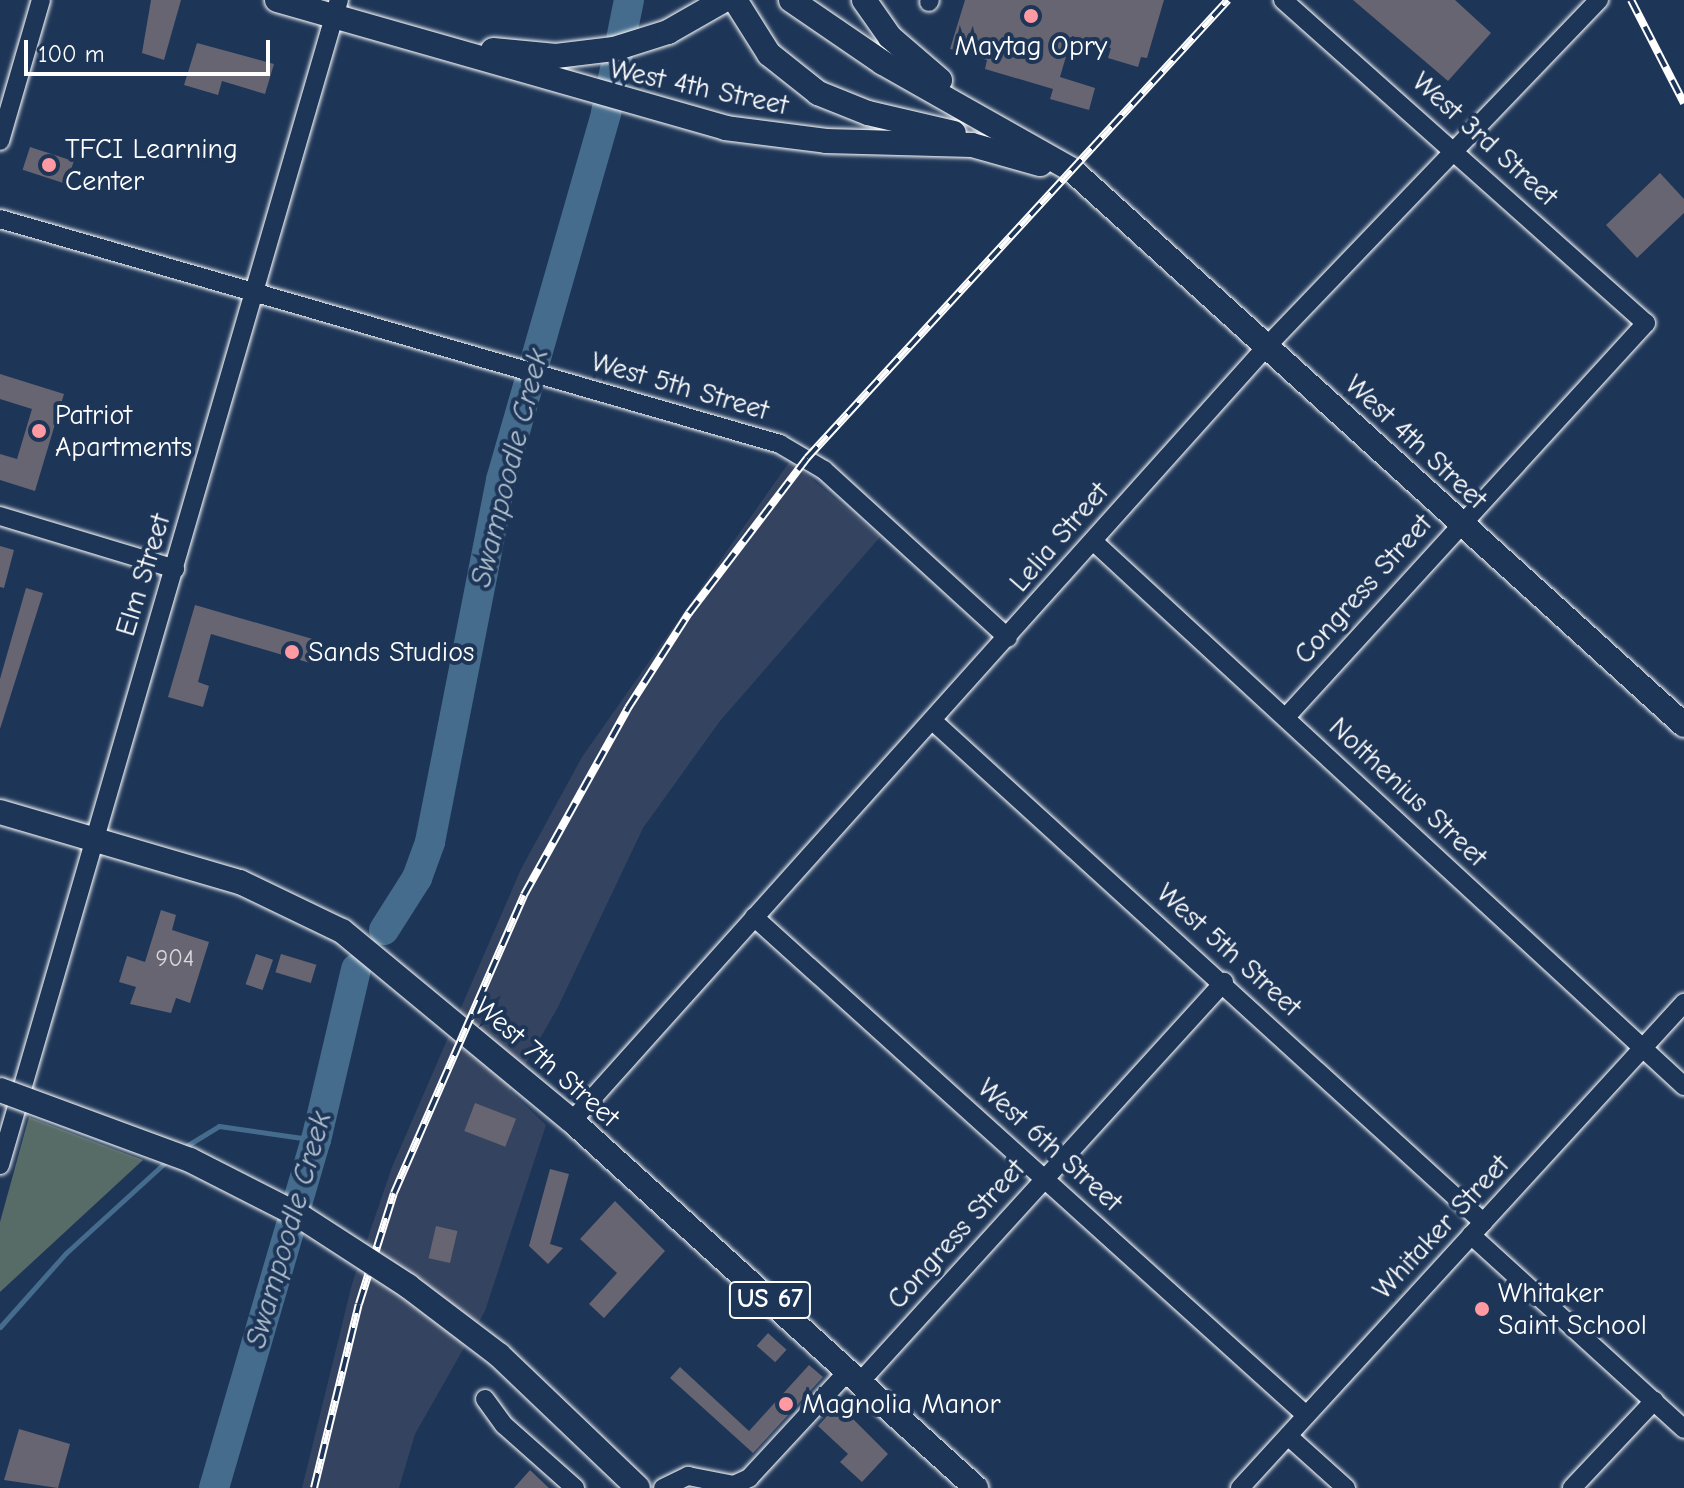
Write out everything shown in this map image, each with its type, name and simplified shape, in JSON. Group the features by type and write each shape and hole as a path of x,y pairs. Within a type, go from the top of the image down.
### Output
{"main road":[{"name":"West 4th Street","path":"277,0 336,8 427,42 629,105 793,139 1005,149 1108,202"},
{"path":"427,42 574,55 668,32 724,0"},
{"path":"735,0 769,54 829,98 1005,149"},
{"path":"791,0 875,58 999,124"},
{"path":"864,0 904,51 999,124"},
{"name":"West 4th Street","path":"999,124 1072,170 1684,725"},
{"name":"West 7th Street","path":"0,812 240,882 316,916 372,953 572,1121 976,1488"},
{"path":"0,1090 177,1155 300,1216 408,1286 499,1355 638,1488"}],"street":[{"path":"0,141 41,0"},
{"name":"West 3rd Street","path":"1283,0 1646,323"},
{"name":"Lelia Street","path":"572,1121 934,722 1267,346 1451,149 1599,0"},
{"name":"Elm Street","path":"0,1165 336,8"},
{"name":"West 5th Street","path":"0,219 780,444 807,458 1008,638"},
{"name":"Congress Street","path":"1286,717 1646,323"},
{"path":"0,516 175,569"},
{"name":"Nolthenius Street","path":"1093,541 1684,1086"},
{"name":"West 5th Street","path":"934,722 1224,982 1684,1429"},
{"name":"West 6th Street","path":"754,917 1306,1415"},
{"name":"Congress Street","path":"663,1488 688,1476 734,1485 749,1478 854,1376 1045,1178 1224,982"},
{"name":"Whitaker Street","path":"1240,1488 1684,1003"},
{"path":"485,1399 504,1425 575,1488"},
{"path":"1572,1488 1654,1401"},
{"path":"1288,1436 1346,1488"}],"shaded area":[{"path":"790,461 880,537 720,721 643,828 558,1007 510,1091 546,1125 485,1311 415,1434 399,1488 302,1488 352,1284 392,1167 521,869 582,757"}],"green space":[{"path":"29,1117 143,1160 0,1292 0,1222"}],"building":[{"path":"151,0 181,0 164,60 142,53"},
{"path":"965,0 1164,0 1147,58 1141,57 1138,67 1108,58 1111,48 1072,36 1060,77 1095,88 1089,110 1050,99 1053,89 985,69 987,60 950,49"},
{"path":"1353,0 1455,0 1491,33 1448,81"},
{"path":"197,43 274,64 265,94 222,81 218,95 184,85"},
{"name":"TFCI Learning Center","path":"30,147 74,161 66,184 23,170"},
{"path":"1660,173 1684,199 1684,213 1637,258 1606,225"},
{"name":"Patriot Apartments","path":"0,374 64,394 35,491 0,480 0,454 17,459 32,409 0,399"},
{"path":"0,546 14,550 4,588 0,587"},
{"path":"26,588 43,593 0,729 0,679"},
{"name":"Sands Studios","path":"195,605 316,640 310,663 211,634 198,682 209,686 203,707 168,697"},
{"path":"161,910 176,915 172,930 209,942 190,1003 176,998 171,1013 130,1004 136,987 119,982 127,956 145,962"},
{"path":"256,954 273,960 263,990 246,984"},
{"path":"281,954 316,965 311,983 275,972"},
{"path":"475,1103 516,1119 505,1147 464,1131"},
{"path":"550,1169 569,1174 550,1244 563,1248 548,1264 529,1246"},
{"path":"615,1201 665,1251 604,1318 589,1304 617,1273 580,1239"},
{"path":"436,1226 457,1231 450,1263 429,1258"},
{"path":"768,1333 787,1350 775,1362 757,1346"},
{"name":"Magnolia Manor","path":"809,1365 823,1377 753,1453 670,1378 680,1367 749,1431"},
{"path":"838,1404 888,1454 862,1482 840,1462 848,1454 818,1426"},
{"path":"19,1429 70,1444 58,1488 4,1480"},
{"path":"530,1470 549,1488 514,1488"}],"waterway":[{"name":"Swampoodle Creek","path":"384,930 417,878 430,842 501,480 606,113 629,0"},
{"name":"Swampoodle Creek","path":"214,1488 316,1140 356,969"},
{"path":"183,1148 219,1126 316,1140"},
{"path":"0,1327 66,1253 169,1159"}],"railway":[{"path":"314,1488 359,1304 394,1193 524,895 628,708 689,613 807,458 1228,0"},
{"path":"1631,0 1684,103"}],"place":[{"name":"Maytag Opry","path":"1031,16"},
{"name":"TFCI Learning Center","path":"49,165"},
{"name":"Patriot Apartments","path":"39,431"},
{"name":"Sands Studios","path":"292,652"},
{"name":"Whitaker Saint School","path":"1482,1309"},
{"name":"Magnolia Manor","path":"786,1404"}]}
